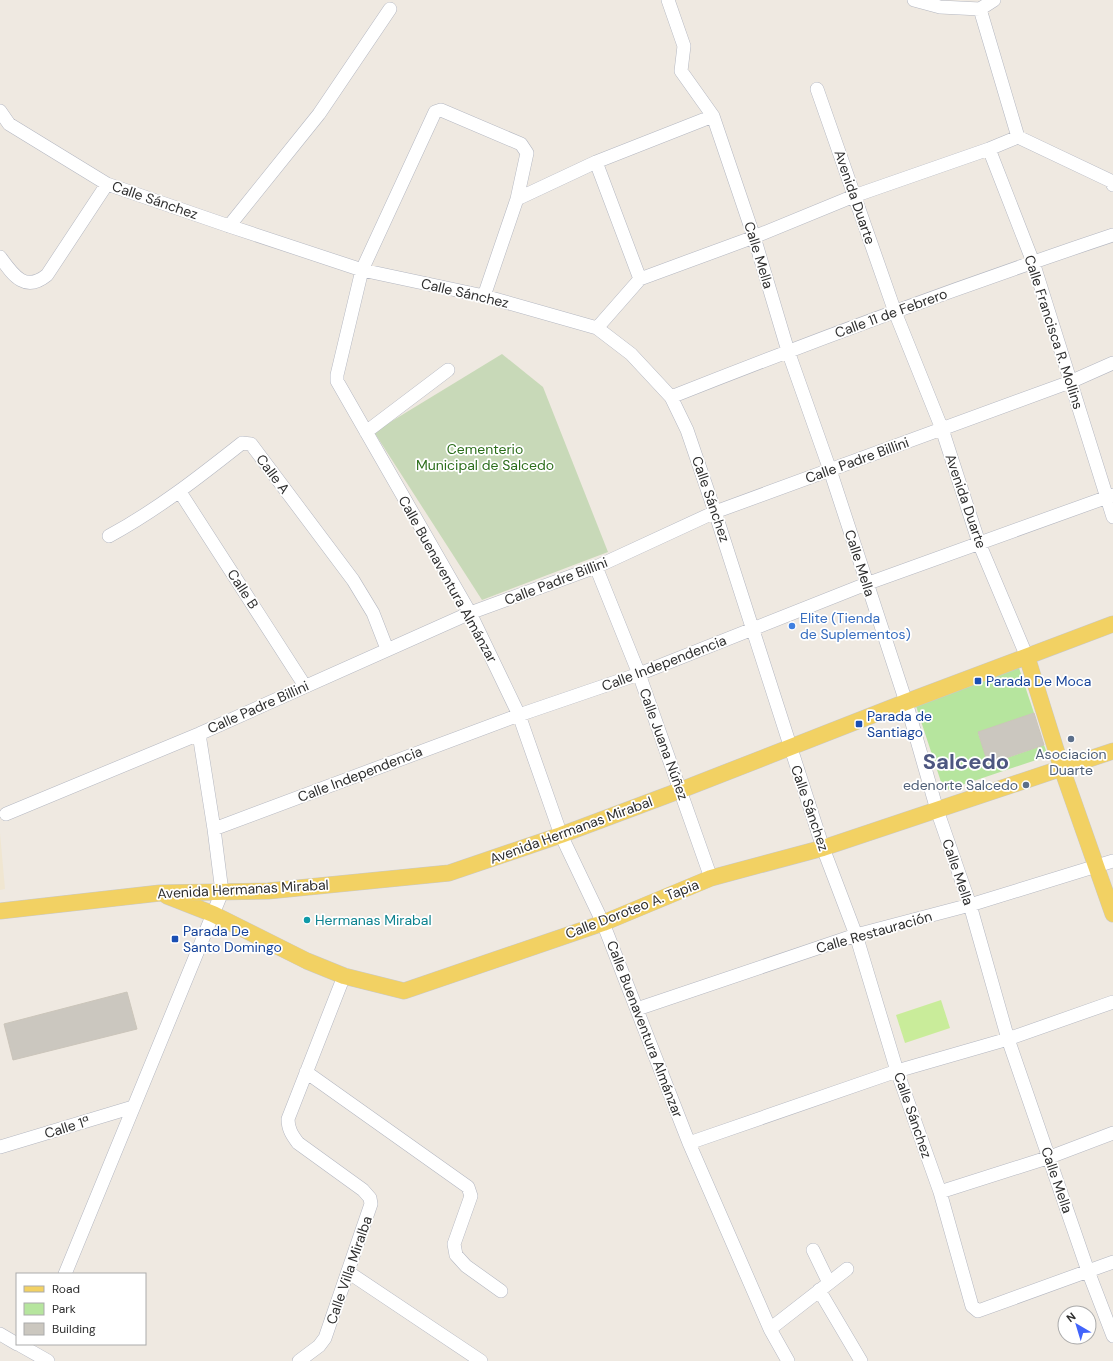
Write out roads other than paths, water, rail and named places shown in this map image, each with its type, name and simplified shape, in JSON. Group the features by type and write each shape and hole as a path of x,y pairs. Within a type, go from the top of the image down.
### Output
{"main road":[{"name":"Avenida Hermanas Mirabal","path":"0,911 160,893 268,890 449,873 562,835 1113,624"},
{"name":"Avenida Duarte","path":"1027,658 1062,769 1113,914"},
{"name":"Calle Doroteo A. Tapia","path":"160,893 213,914 307,961 344,976 404,991 603,923 711,878 823,848 1113,751"}],"street":[{"name":"Calle Mella","path":"668,0 684,46 681,71 713,116 754,237 788,350 830,470 866,584 906,702 937,810 970,905 1008,1039 1050,1157 1088,1271 1113,1336"},
{"path":"914,0 940,7 980,9 994,0"},
{"path":"229,226 319,114 390,9"},
{"path":"980,9 1018,137"},
{"name":"Avenida Duarte","path":"817,89 895,312 942,429 980,543 1027,658"},
{"name":"Calle Buenaventura Almánzar","path":"517,199 527,153 522,144 441,110 437,110 362,270 337,375 340,388 470,613 519,714 562,835 603,923 689,1143 770,1329 788,1361"},
{"name":"Calle Sánchez","path":"0,111 9,124 108,184 362,270 484,296 597,328 631,354 671,397 687,430 715,512 823,848 856,935 897,1071 940,1192 972,1306 978,1311 1088,1271"},
{"path":"484,296 517,199 596,162 713,116"},
{"path":"597,328 640,279 754,237 854,196 989,149 1018,137 1111,181 1113,185"},
{"name":"Calle Francisca R. Mollins","path":"989,149 1033,262 1070,382 1110,496 1113,517"},
{"path":"596,162 640,279"},
{"path":"0,257 14,276 28,283 39,282 47,275 108,184"},
{"name":"Calle 11 de Febrero","path":"671,397 788,350 1033,262 1113,235"},
{"name":"Calle Padre Billini","path":"6,814 199,734 470,613 596,567 715,512 1070,382 1113,364"},
{"path":"366,432 448,370"},
{"name":"Calle A","path":"109,536 136,522 180,492 242,443 251,444 353,580 373,613 387,649"},
{"name":"Calle B","path":"180,492 305,686"},
{"name":"Calle Independencia","path":"214,829 519,714 639,674 866,584 1110,496"},
{"name":"Calle Juana Núñez","path":"596,567 639,674 711,878"},
{"path":"65,1273 222,892 199,734"},
{"name":"Calle Restauración","path":"637,1009 856,935 970,905 1113,861"},
{"name":"Calle Villa Miralba","path":"299,1361 319,1346 325,1338 369,1212 370,1198 363,1190 298,1143 290,1133 288,1119 344,976"},
{"path":"689,1143 897,1071 1008,1039 1113,1002"},
{"path":"306,1072 468,1187 471,1196 454,1244 456,1255 466,1266 501,1291"},
{"name":"Calle 1ª","path":"0,1147 133,1107"},
{"path":"940,1192 1050,1157 1113,1133"},
{"path":"813,1250 824,1286 861,1361"},
{"path":"1088,1271 1113,1262"},
{"path":"770,1329 847,1269"},
{"path":"348,1272 481,1361"},
{"path":"23,1345 34,1348 48,1361"}],"place":[{"name":"Elite (Tienda de Suplementos)","path":"792,626"},
{"name":"Parada De Moca","path":"978,681"},
{"name":"Parada de Santiago","path":"859,724"},
{"name":"Asociacion Duarte","path":"1071,739"},
{"name":"edenorte Salcedo","path":"1026,785"},
{"name":"Hermanas Mirabal","path":"307,920"},
{"name":"Parada De Santo Domingo","path":"175,939"}],"district":[{"name":"Salcedo","path":"966,761"}],"park label":[{"name":"Cementerio Municipal de Salcedo","path":"485,458"}]}
